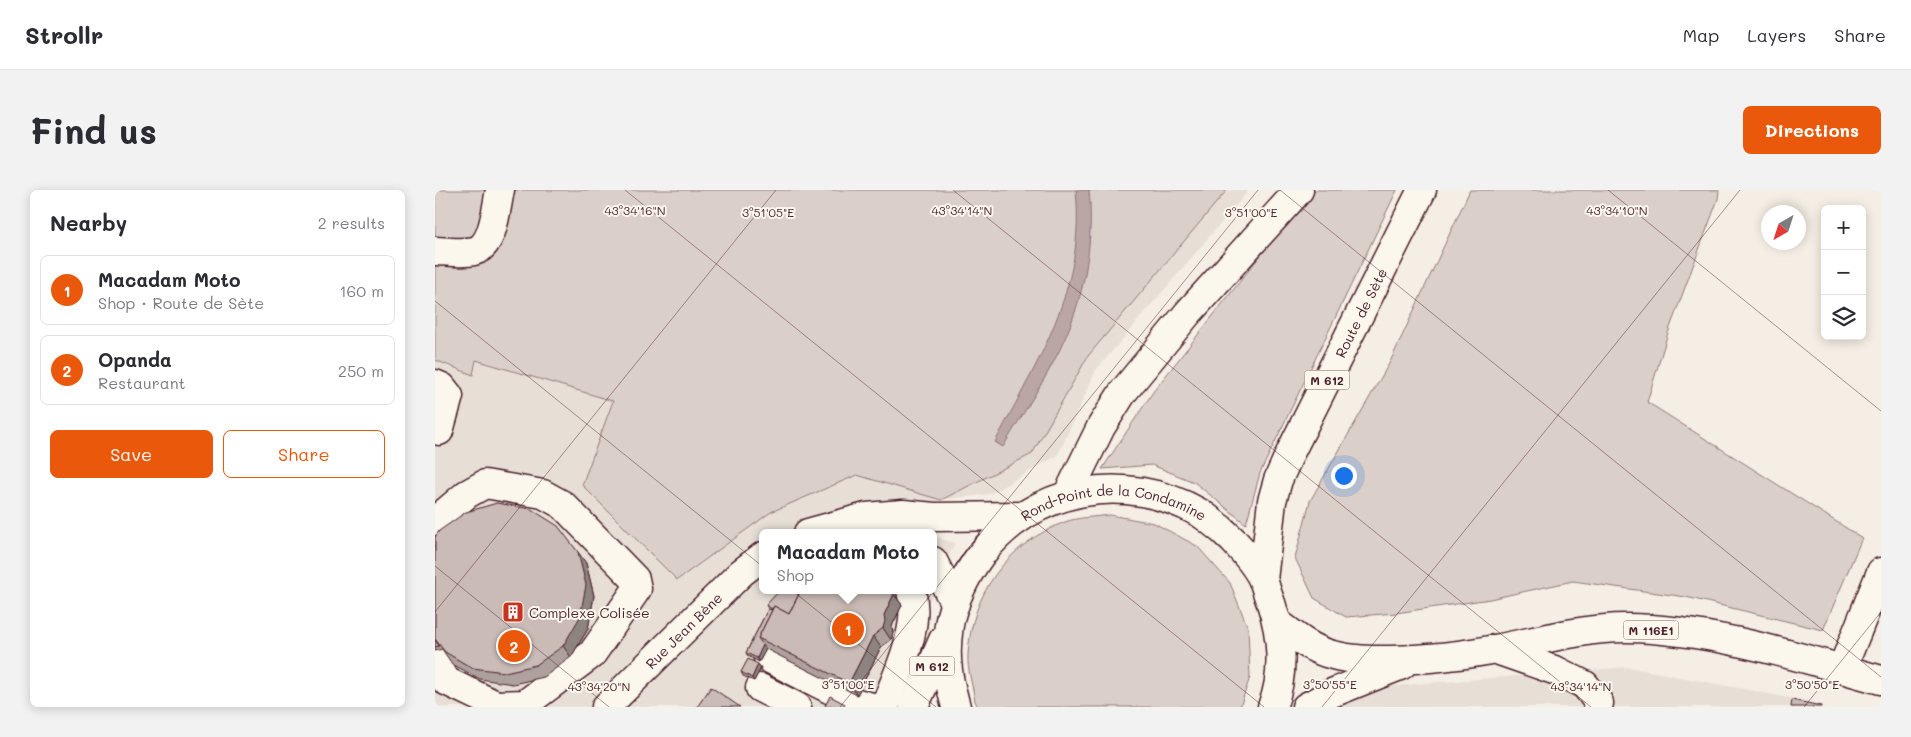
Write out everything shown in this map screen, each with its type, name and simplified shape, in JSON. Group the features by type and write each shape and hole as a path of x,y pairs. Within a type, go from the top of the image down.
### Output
{"main road":[{"path":"435,251 474,251 485,244 490,236 500,190"},
{"path":"1068,494 1101,427 1123,392 1183,320 1299,190"},
{"name":"Route de Sète","path":"1263,580 1272,501 1278,480 1422,190"},
{"path":"435,384 442,387 449,396 439,431 435,430"},
{"path":"435,521 467,494 485,484 543,494 563,505 635,579 637,589 592,654 525,704 495,706 446,681 435,661"},
{"name":"Rond-Point de la Condamine","path":"956,707 947,669 952,614 970,569 993,539 1022,516 1044,503 1068,494 1113,488 1159,495 1201,513 1237,542 1263,580 1278,624 1281,661 1272,707"},
{"path":"822,529 866,517 903,514 934,517 1022,516"},
{"path":"830,529 865,526 895,529"},
{"name":"Rue Jean Bène","path":"606,707 741,573 759,559"},
{"path":"937,572 952,614"},
{"path":"1842,669 1881,572"},
{"path":"885,707 911,636 914,604 912,594"},
{"name":"M 612","path":"914,707 952,614"},
{"name":"M 116E1","path":"1278,624 1306,644 1332,655 1363,660 1418,659 1494,649 1600,629 1627,628 1719,638 1881,680"},
{"path":"1494,649 1557,671 1585,686 1600,706"},
{"path":"768,658 857,704 872,707"},
{"name":"M 116E1","path":"1307,707 1333,693 1418,659"},
{"path":"760,688 797,707"}],"shaded area":[{"path":"435,190 1249,190 1096,370 1058,455 990,494 940,500 867,517 907,529 759,529 759,594 931,594 894,707 435,707"},
{"path":"435,190 491,190 478,232 474,237 435,238"},
{"path":"508,190 1227,190 1088,356 1032,454 941,500 857,475 771,512 677,580 582,485 613,401 476,360 473,375 435,360 435,264 490,257 496,254"},
{"path":"1076,190 1089,190 1090,236 1083,283 1069,330 1061,347 1003,447 995,442 1042,352 1066,291 1074,259 1077,226"},
{"path":"1315,190 1397,190 1260,473 1246,524 1194,482 1152,465 1102,469 1153,392 1304,200"},
{"path":"1470,190 1719,190 1718,199 1668,333 1647,402 1862,538 1823,630 1686,597 1573,581 1490,599 1396,613 1346,617 1314,598 1295,558 1310,501 1390,362"},
{"path":"1110,515 1154,523 1197,546 1230,583 1248,628 1250,677 1240,707 978,707 968,666 968,655 976,612 996,574 1026,543 1044,532 1070,520"},
{"path":"937,537 955,543 937,582"},
{"path":"1628,667 1805,701 1825,707 1329,707 1392,686"}],"building":[{"name":"Complexe Colisée","path":"497,503 531,509 558,526 578,552 586,585 580,617 563,646 536,665 505,672 472,668 445,652 435,639 435,537 439,531 466,512"},
{"path":"776,594 799,594 789,614 774,606 772,609 766,605"},
{"path":"799,594 894,594 884,615 883,628 873,636 849,683 758,638 774,606 789,614"},
{"path":"768,609 772,610 758,638 763,645 757,658 746,653"},
{"path":"748,659 758,664 752,678 741,672"},
{"path":"711,687 740,707 697,707"},
{"path":"830,696 845,704 843,707 825,706"},
{"path":"1792,700 1821,706 1821,707 1791,707"}],"place":[{"name":"Complexe Colisée","path":"513,612"},
{"name":"Macadam Moto","path":"848,629"},
{"name":"Opanda","path":"514,646"}]}
